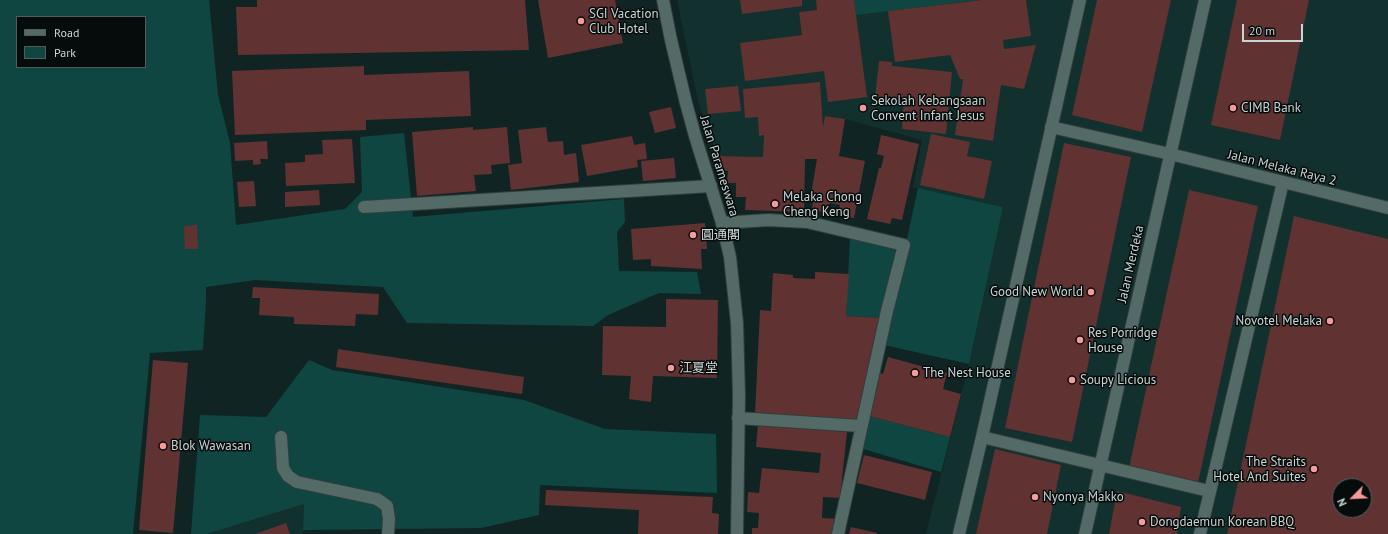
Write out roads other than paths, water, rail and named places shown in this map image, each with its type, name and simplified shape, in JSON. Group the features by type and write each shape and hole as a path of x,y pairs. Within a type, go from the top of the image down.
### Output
{"main road":[{"name":"Jalan Parameswara","path":"663,0 686,103 722,223 730,257 737,323 737,534"},
{"path":"959,534 1080,0"},
{"name":"Jalan Merdeka","path":"1085,534 1205,0"},
{"name":"Jalan Melaka Raya 2","path":"1050,127 1170,154 1388,208"},
{"path":"1200,534 1283,182"},
{"path":"364,207 711,186"},
{"path":"722,223 768,220 807,222 904,245 887,311 838,534"},
{"path":"738,418 861,426"},
{"path":"282,437 283,468 288,476 297,482 377,499 387,506 389,519 388,534"},
{"path":"982,437 1209,491"}],"place":[{"name":"SGI Vacation Club Hotel","path":"581,21"},
{"name":"Sekolah Kebangsaan Convent Infant Jesus","path":"863,108"},
{"name":"CIMB Bank","path":"1233,108"},
{"name":"Melaka Chong Cheng Keng","path":"775,204"},
{"name":"圓通閣","path":"693,235"},
{"name":"Good New World","path":"1091,292"},
{"name":"Novotel Melaka","path":"1330,321"},
{"name":"Res Porridge House","path":"1080,340"},
{"name":"江夏堂","path":"671,368"},
{"name":"The Nest House","path":"915,373"},
{"name":"Soupy Licious","path":"1072,380"},
{"name":"Blok Wawasan","path":"163,446"},
{"name":"The Straits Hotel And Suites","path":"1314,469"},
{"name":"Nyonya Makko","path":"1035,497"},
{"name":"Dongdaemun Korean BBQ","path":"1142,522"}]}
